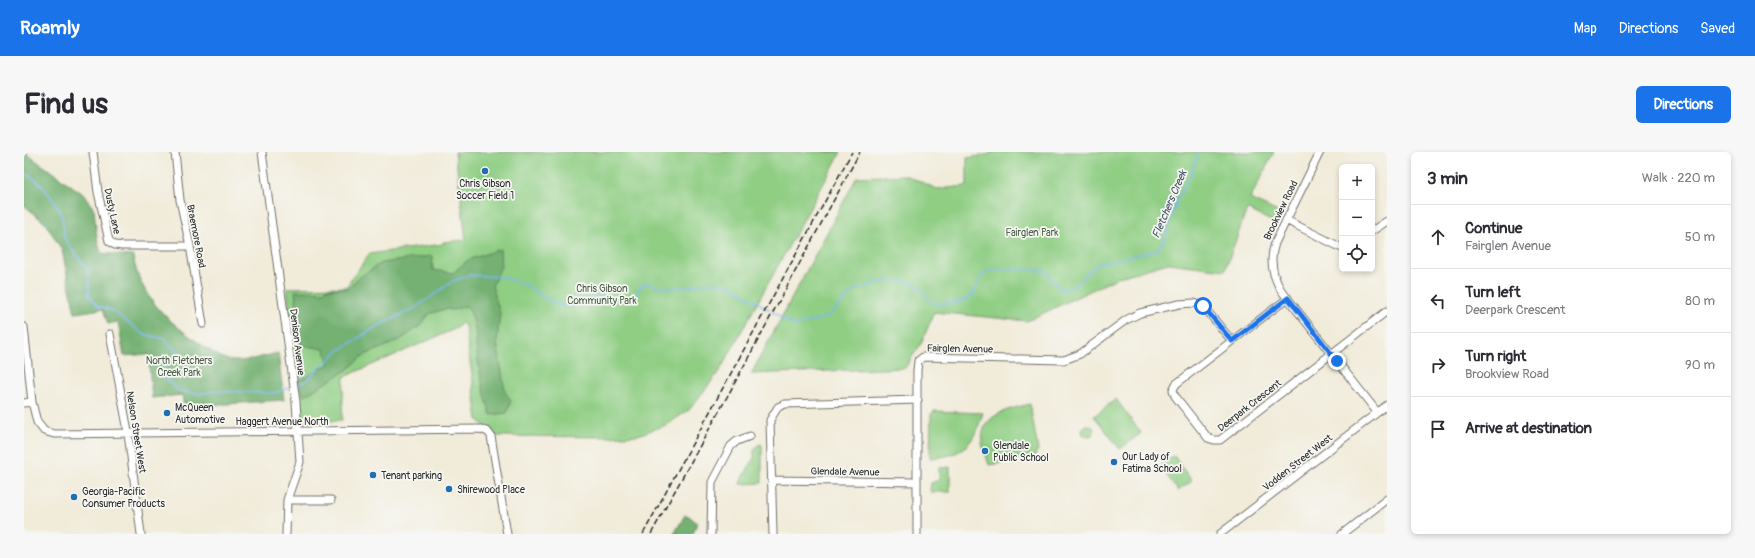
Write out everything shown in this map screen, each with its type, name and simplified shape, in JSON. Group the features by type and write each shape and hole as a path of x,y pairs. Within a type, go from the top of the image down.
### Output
{"street":[{"name":"Dusty Lane","path":"92,152 98,192 109,241 115,245 122,246 190,246"},
{"name":"Braemore Road","path":"175,152 180,200 190,246 203,324"},
{"name":"Denison Avenue","path":"262,152 295,393 300,462 287,500 286,534"},
{"name":"Brookview Road","path":"1320,152 1274,246 1272,265 1275,280 1331,354 1378,412"},
{"path":"1286,220 1339,246"},
{"path":"1375,229 1387,221"},
{"name":"Deerpark Crescent","path":"1288,298 1176,384 1173,390 1175,396 1208,438 1220,440 1331,354"},
{"name":"Fairglen Avenue","path":"918,400 918,361 923,357 1064,360 1080,354 1126,320 1140,312 1179,304 1194,303 1203,306 1232,341"},
{"path":"1331,354 1387,311"},
{"path":"24,327 32,402 24,403"},
{"name":"Nelson Street West","path":"110,334 128,433 141,534"},
{"path":"773,534 770,420 778,407 785,404 918,400 917,534"},
{"name":"Haggert Avenue North","path":"32,402 37,422 44,431 54,434 481,429 488,432 491,436 507,534"},
{"name":"Vodden Street West","path":"1220,534 1229,531 1387,405"},
{"path":"711,534 712,482 731,446 737,441 750,436"},
{"name":"Glendale Avenue","path":"772,480 917,482"},
{"path":"1342,534 1387,499"},
{"path":"287,500 331,500"}],"green space":[{"name":"North Fletchers Creek Park","path":"24,152 83,194 94,209 97,238 101,253 133,256 142,284 149,297 178,327 213,353 231,361 246,360 278,353 284,400 184,407 182,395 152,398 148,354 124,356 118,322 108,324 103,309 75,313 62,250 46,224 24,205"},
{"name":"Chris Gibson Community Park","path":"455,152 841,152 719,372 689,410 666,425 638,435 608,437 496,436 478,420 465,325 461,323 457,328 344,377 342,420 302,423 287,288 346,287 369,254 443,244 443,242 466,240"},
{"name":"Fairglen Park","path":"991,152 1274,152 1250,199 1280,213 1275,223 1247,209 1225,270 1168,263 1119,277 1027,321 934,312 922,342 905,368 751,374 857,177 905,175 937,189 967,186 967,158 991,154"},
{"path":"500,249 501,266 492,286 500,314 497,342 505,392 511,400 507,413 491,415 479,370 474,324 467,306 452,310 445,309 429,314 420,326 400,340 363,356 347,370 304,396 299,381 329,364 324,349 301,345 295,291 325,292 326,289 349,288 358,278 381,263 432,256 433,270 453,273 468,260"},
{"path":"1116,399 1141,433 1120,449 1094,416"},
{"path":"1030,404 1038,450 1034,457 989,465 982,441 987,423 1007,410"},
{"path":"934,411 983,413 975,433 966,446 960,451 952,454 930,458 931,414"},
{"path":"1090,425 1093,426 1093,436 1086,437 1083,436 1082,429 1083,426"},
{"path":"759,444 762,445 762,483 741,484 740,483 754,458 754,450"},
{"path":"1174,456 1192,481 1178,491 1160,466"},
{"path":"950,467 950,492 930,491 931,483 939,480 939,468"},
{"path":"685,515 689,516 697,523 693,534 674,534"}],"waterway":[{"name":"Fletchers Creek","path":"297,385 305,381 338,351 376,327 415,308 453,281 471,275 502,277 527,285 546,299 561,306 572,307 582,295 607,296 623,301 631,301 642,285 649,283 658,287 679,288 708,283 728,284 795,326 829,316 854,290 884,281 906,281 921,288 927,297 935,304 965,300 973,294 985,273 1000,269 1046,271 1061,290 1072,288 1098,264 1158,250 1165,238 1177,200 1192,172 1198,152"},
{"path":"24,174 43,187 58,208 63,222 65,238 89,270 89,295 98,306 113,311 143,334 165,339 178,353 164,368 162,376 179,391 199,394 213,391 274,393 291,387"}],"railway":[{"path":"643,534 852,152"},
{"path":"651,534 860,152"}],"place":[{"name":"Chris Gibson Soccer Field 1","path":"485,171"},
{"name":"McQueen Automotive","path":"167,413"},
{"name":"Glendale Public School","path":"985,451"},
{"name":"Our Lady of Fatima School","path":"1114,462"},
{"name":"Tenant parking","path":"373,475"},
{"name":"Shirewood Place","path":"449,489"},
{"name":"Georgia-Pacific Consumer Products","path":"74,497"}],"route":[{"path":"1203,306 1232,341 1288,298 1337,361"}]}
